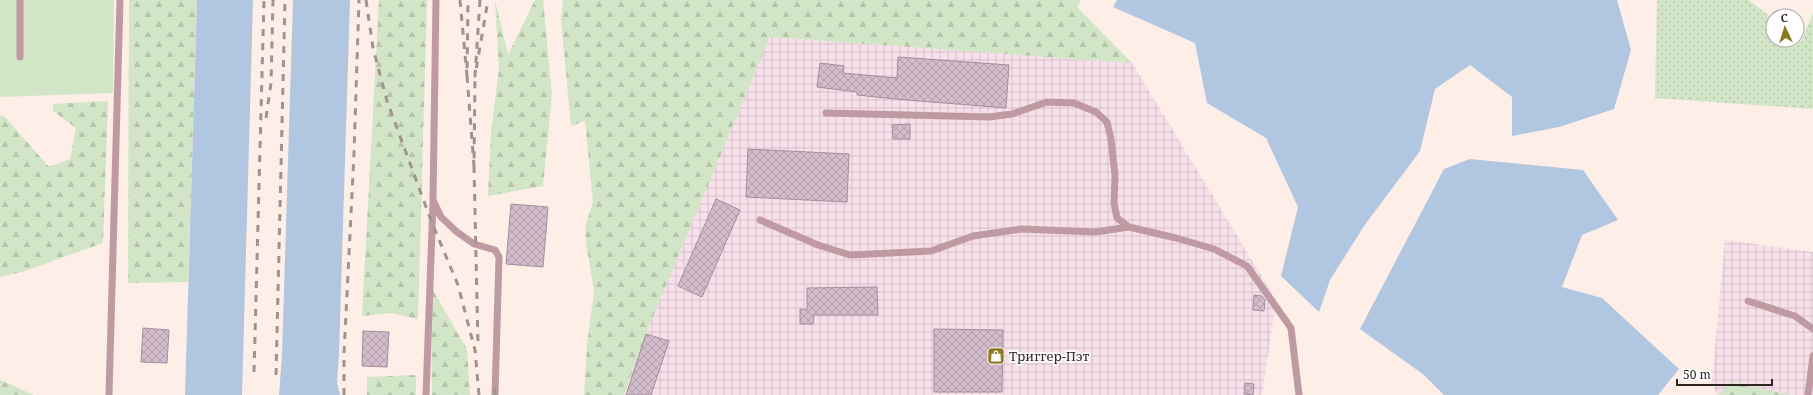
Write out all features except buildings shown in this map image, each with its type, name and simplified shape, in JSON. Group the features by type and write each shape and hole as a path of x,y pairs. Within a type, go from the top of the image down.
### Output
{"lane":[{"path":"20,0 20,57"},
{"path":"109,395 120,0"},
{"path":"426,395 433,200 436,0"},
{"path":"826,113 989,117 1012,114 1047,102 1074,103 1096,112 1107,122 1112,139 1115,175 1114,203 1117,218 1129,227"},
{"path":"433,200 441,217 457,232 474,244 495,250 499,257 495,395"},
{"path":"760,220 818,245 850,255 931,251 973,236 1022,229 1095,232 1129,227 1214,249 1247,266 1291,328 1299,395"},
{"path":"1748,301 1795,316 1813,329"},
{"path":"1808,395 1813,356"}],"shaded area":[{"path":"770,37 1132,63 1276,300 1262,395 625,395 652,319"},
{"path":"1725,240 1813,252 1813,395 1717,395 1712,381"}],"green space":[{"path":"0,0 114,0 113,93 0,97"},
{"path":"129,0 197,0 188,282 128,283"},
{"path":"379,0 427,0 418,319 391,313 362,316"},
{"path":"495,0 508,55 535,0 543,0 552,94 543,186 488,196 491,132 499,69"},
{"path":"563,0 1081,0 1077,7 1132,63 770,37 652,319 624,395 584,395 587,344 594,292 585,227 593,202 585,121 571,126 561,20"},
{"path":"1657,0 1749,0 1765,13 1765,48 1805,48 1805,32 1813,13 1813,109 1655,98"},
{"path":"108,101 103,243 22,272 0,277 0,115 5,117 49,167 70,159 76,128 53,111 53,104"},
{"path":"431,287 467,349 470,395 432,395"},
{"path":"416,375 416,395 367,395 367,377"},
{"path":"0,380 34,395 0,395"},
{"path":"1731,382 1792,395 1719,395"}],"water":[{"path":"197,0 253,0 242,395 185,395"},
{"path":"293,0 350,0 337,383 340,395 279,395 282,355"},
{"path":"1117,0 1617,0 1631,50 1614,109 1559,127 1512,136 1512,97 1470,65 1435,89 1420,151 1364,226 1330,280 1319,312 1281,276 1298,207 1266,138 1207,103 1195,43 1113,7"},
{"path":"1470,159 1583,170 1618,220 1582,235 1562,287 1602,298 1679,369 1658,395 1444,395 1424,375 1360,329 1444,169"}],"railway":[{"path":"254,372 264,0"},
{"path":"266,118 271,83 273,0"},
{"path":"276,375 285,0"},
{"path":"344,395 344,354 354,154 359,0"},
{"path":"366,0 373,48 387,101 432,223 458,285 475,350 479,395"},
{"path":"460,0 467,76 468,0"},
{"path":"480,0 475,76 488,0"},
{"path":"467,76 474,166 475,76"},
{"path":"474,166 478,346"},
{"path":"495,385 495,395"}],"place":[{"name":"Триггер-Пэт","path":"996,356"}]}
